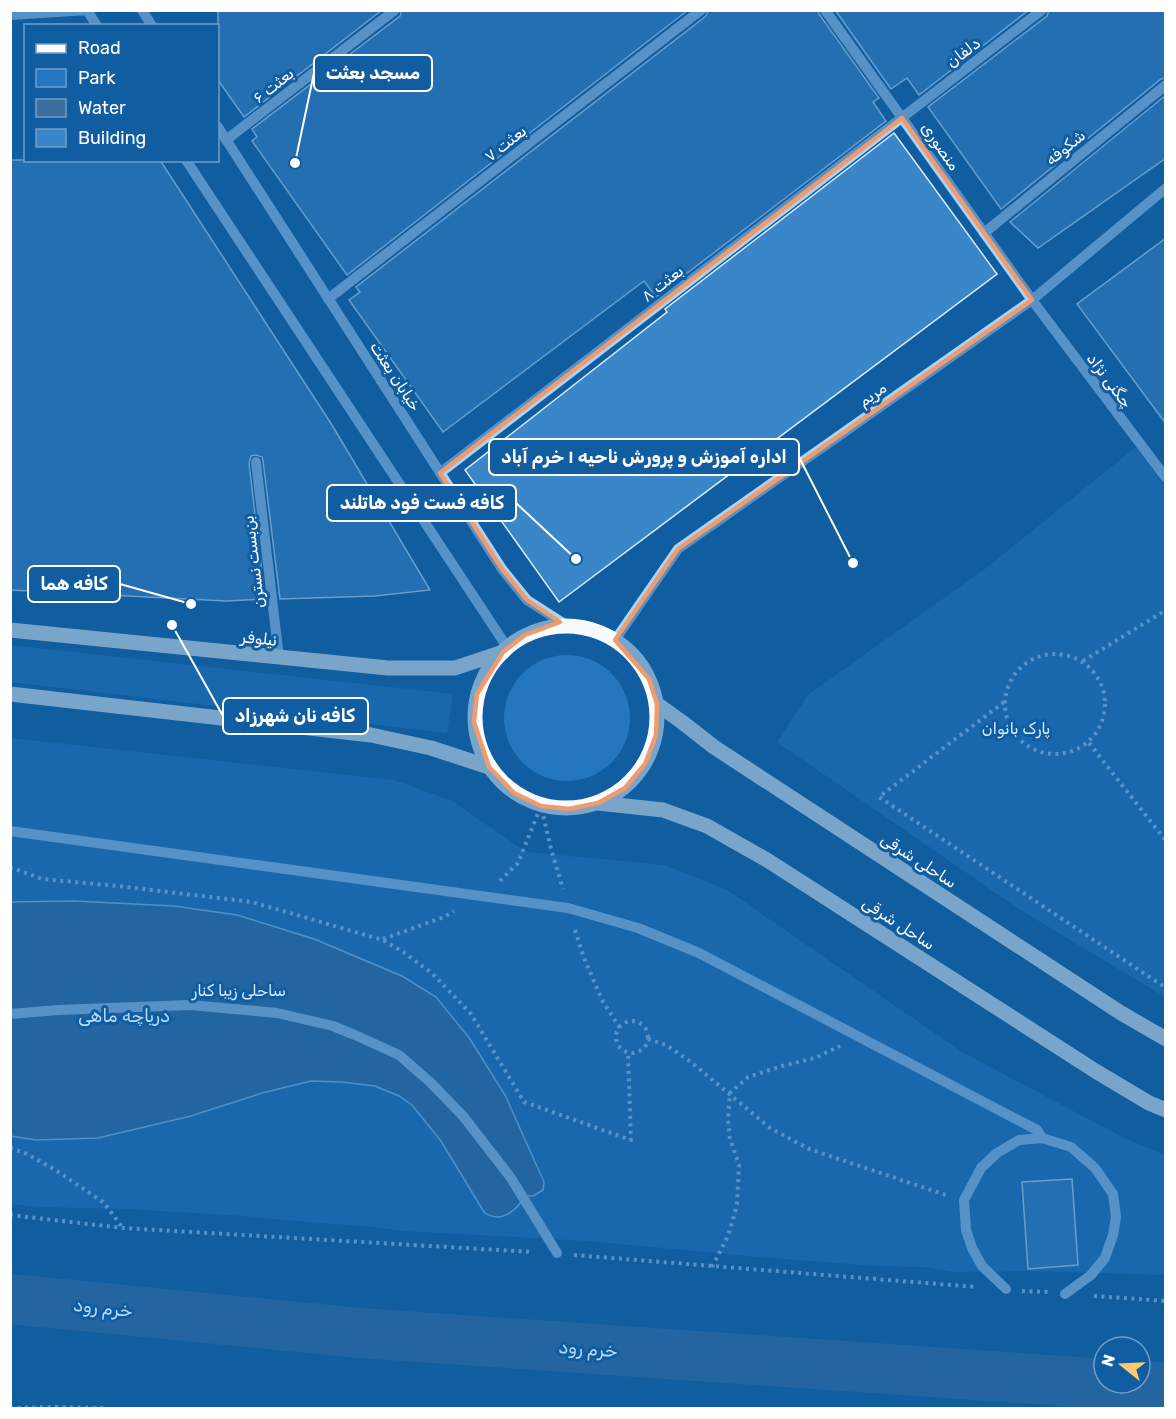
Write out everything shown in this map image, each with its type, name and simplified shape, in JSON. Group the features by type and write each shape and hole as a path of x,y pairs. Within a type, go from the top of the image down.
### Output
{"main road":[{"path":"566,625 592,629 615,640 635,657 649,679 657,704 656,735 645,764 625,788 598,803 569,809 541,806 514,793 489,766 480,749 474,722 477,694 489,668 505,649 525,635 545,628 566,625"},
{"name":"نیلوفر","path":"10,630 388,668 455,668 505,649"},
{"path":"10,694 370,735 431,748 489,766"},
{"name":"ساحلی شرقی","path":"657,704 714,747 800,804 1121,1013 1166,1039"},
{"name":"ساحل شرقی","path":"598,803 663,810 707,826 767,860 1097,1072 1149,1103 1166,1110"}],"street":[{"path":"142,10 151,24"},
{"name":"بعثت ۶","path":"226,140 395,10"},
{"name":"بعثت ۷","path":"328,299 701,10"},
{"name":"منصوری","path":"825,10 1032,300"},
{"name":"دلفان","path":"902,118 1042,10"},
{"path":"10,15 87,11 96,24"},
{"name":"شکوفه","path":"984,233 1166,85"},
{"name":"بعثت ۸","path":"440,473 902,118"},
{"name":"خیابان بعثت","path":"219,129 502,569 527,600 566,625"},
{"path":"187,162 505,649"},
{"name":"مریم","path":"615,640 678,549 1032,300 1166,188"},
{"name":"چگنی نژاد","path":"1032,300 1166,478"},
{"name":"بن‌بست نسترن","path":"256,462 279,658"},
{"path":"10,831 568,908 638,928 699,953 855,1033 1037,1130 1042,1138"},
{"path":"10,1014 190,1005 277,1013 333,1026 399,1055 430,1082 463,1116 511,1178 557,1253"},
{"path":"1006,1289 982,1266 972,1248 966,1230 964,1200 981,1168 997,1153 1019,1140 1042,1138 1071,1147 1095,1168 1113,1194 1116,1217 1113,1236 1105,1258 1091,1275 1065,1294"}],"path":[{"path":"1083,661 1166,610"},
{"path":"1058,653 1083,661 1099,678 1107,701 1102,724 1089,743 1067,754 1044,755 1022,744 1008,725 1004,702 1012,676 1032,658 1058,653"},
{"path":"1004,702 879,797 1166,988"},
{"path":"1089,743 1166,841"},
{"path":"10,867 42,879 252,902 382,940 433,974 471,1014 524,1102 631,1140 628,1053"},
{"path":"631,1021 640,1023 646,1030 648,1039 644,1047 637,1052 628,1053 620,1048 616,1040 617,1031 623,1024 631,1021"},
{"path":"712,1267 728,1236 737,1205 739,1165 730,1138 728,1119 730,1093 748,1077 815,1058 837,1048 855,1033"},
{"path":"648,1039 683,1056 770,1128 809,1149 964,1200"},
{"path":"10,1148 27,1154 54,1169 103,1202 123,1228"},
{"path":"10,1215 123,1228 557,1253 1166,1301"},
{"path":"10,1408 106,1408"}],"highlighted area":[{"path":"902,118 1032,300 678,549 615,640 649,679 657,704 656,735 645,764 625,788 598,803 569,809 541,806 514,793 489,767 474,722 477,694 503,652 525,635 560,622 527,600 502,569 440,473"}],"green space":[{"name":"پارک بانوان","path":"1136,447 1165,487 1165,997 1019,909 777,742 808,695 985,569"},
{"path":"11,645 453,694 447,733 11,682"},
{"path":"567,655 591,660 611,674 625,694 630,718 625,742 611,762 591,776 567,781 543,776 523,762 509,742 504,718 509,694 523,674 543,660"},
{"name":"ساحلی زیبا کنار","path":"10,738 394,780 452,801 526,852 664,865 727,890 962,1052 1126,1139 1165,1155 1165,1275 1028,1271 954,1272 924,1267 876,1266 758,1257 589,1241 404,1231 245,1216 11,1204"}],"water":[{"name":"دریاچه ماهی","path":"74,901 174,906 237,915 314,939 402,976 436,997 470,1039 505,1095 544,1182 543,1190 533,1196 526,1196 508,1214 490,1216 484,1212 441,1141 412,1105 399,1096 375,1086 342,1082 311,1081 262,1093 191,1116 98,1138 36,1140 11,1136 10,902"}],"building":[{"path":"218,10 382,10 244,117 219,81"},
{"path":"402,10 688,10 347,275 252,141 257,137 252,129 400,16"},
{"path":"708,10 818,10 879,98 873,102 886,121 656,297 644,281 443,432 349,300 360,292 356,287 706,16"},
{"path":"835,10 1029,10 919,95 907,78 891,89"},
{"path":"1049,10 1166,10 1166,78 1161,79 1001,209 928,107 1047,16"},
{"path":"1166,95 1166,158 1038,248 1010,222"},
{"path":"894,133 997,274 559,602 465,470 667,312 665,309"},
{"path":"10,160 24,160 24,162 161,162 332,425 430,590 375,596 280,599 263,461 262,457 256,455 251,456 249,463 265,599 226,601 10,590"},
{"path":"1166,238 1166,424 1077,304"},
{"path":"1072,1179 1078,1265 1028,1269 1022,1182"}],"waterway":[{"name":"خرم رود","path":"10,1299 360,1333 1166,1388"}],"place":[{"name":"مسجد بعثت","path":"295,163"},
{"name":"کافه فست فود هاتلند","path":"576,559"},
{"name":"اداره آموزش و پرورش ناحیه ۱ خرم آباد","path":"853,563"},
{"name":"کافه هما","path":"191,604"},
{"name":"کافه نان شهرزاد","path":"172,625"}]}
